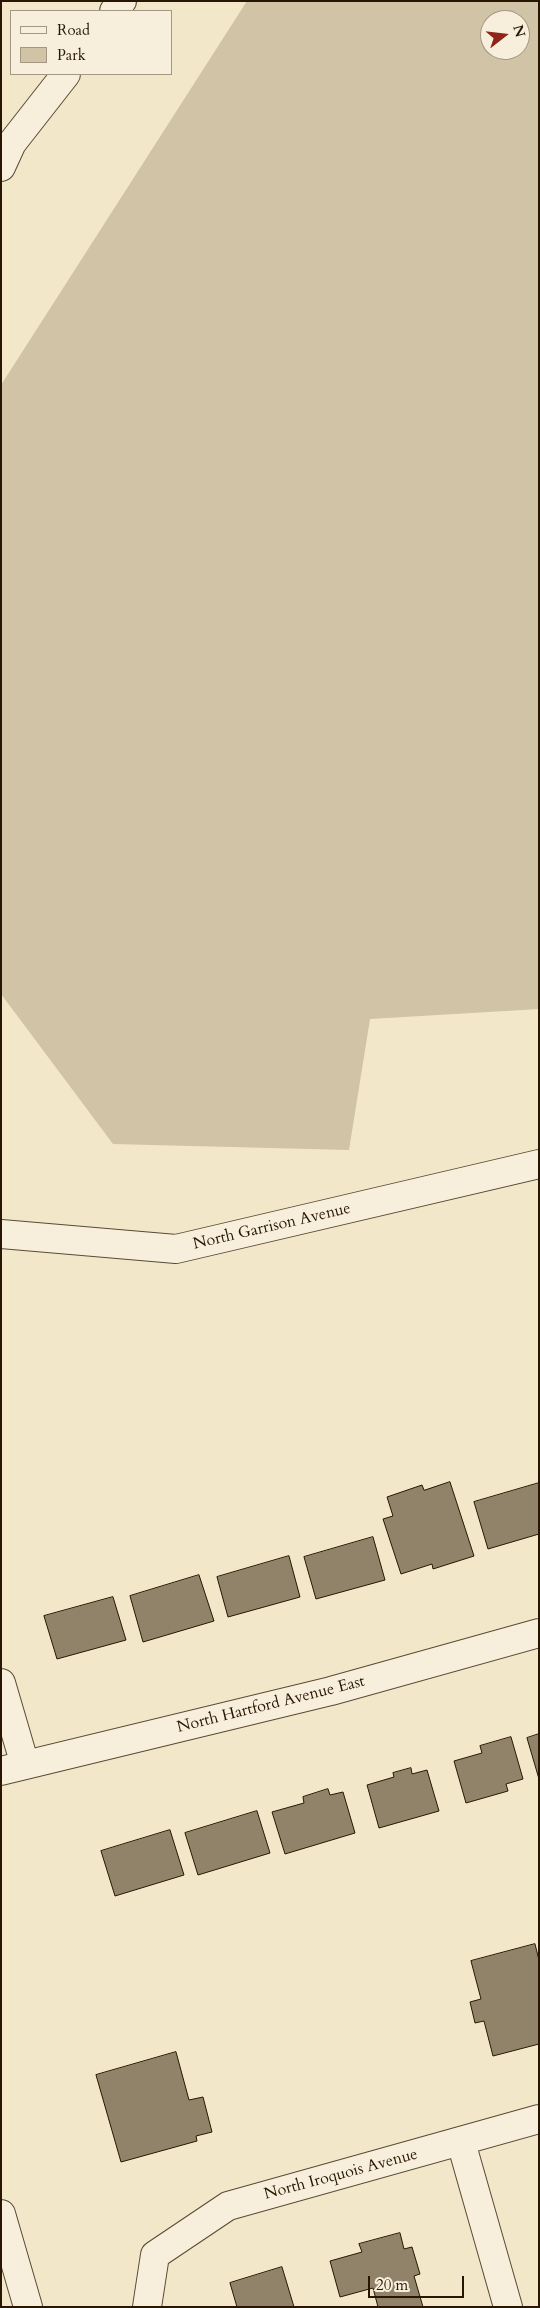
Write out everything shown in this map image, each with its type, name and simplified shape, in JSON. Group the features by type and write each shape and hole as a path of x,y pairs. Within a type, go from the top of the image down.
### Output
{"street":[{"path":"1,167 12,143 65,75"},
{"name":"North Garrison Avenue","path":"1,1234 176,1249 539,1164"},
{"name":"North Hartford Avenue East","path":"13,1768 331,1691 539,1633"},
{"path":"1,1683 13,1768"},
{"name":"North Iroquois Avenue","path":"147,2307 155,2255 228,2206 539,2119"},
{"path":"461,2142 508,2307"},
{"path":"1,2214 28,2307"}],"green space":[{"path":"247,1 539,1 539,1009 370,1019 349,1150 113,1144 1,994 1,385"}],"building":[{"path":"450,1482 474,1556 433,1569 432,1564 401,1574 383,1519 393,1516 387,1497 422,1485 424,1490"},
{"path":"539,1483 539,1534 488,1549 474,1502"},
{"path":"373,1537 385,1580 316,1599 304,1557"},
{"path":"289,1556 300,1597 228,1617 217,1577"},
{"path":"199,1575 214,1621 143,1642 130,1596"},
{"path":"113,1597 126,1640 57,1659 44,1616"},
{"path":"539,1734 539,1779 527,1738"},
{"path":"511,1737 523,1779 506,1784 508,1791 466,1803 454,1761 482,1753 480,1746"},
{"path":"411,1768 412,1774 427,1770 439,1811 379,1828 367,1785 394,1777 393,1773"},
{"path":"328,1789 330,1795 343,1792 355,1833 285,1854 272,1812 304,1803 303,1797"},
{"path":"257,1811 270,1853 198,1875 185,1833"},
{"path":"170,1830 184,1875 115,1896 101,1851"},
{"path":"535,1944 539,1960 539,2044 493,2056 484,2021 475,2023 470,2002 481,1999 471,1961"},
{"path":"176,2052 189,2100 203,2097 212,2132 196,2136 197,2141 121,2162 96,2075"},
{"path":"400,2233 404,2249 412,2247 420,2274 414,2276 423,2307 378,2307 373,2288 340,2297 330,2261 362,2252 359,2244"},
{"path":"282,2267 294,2307 237,2307 230,2283"}]}
